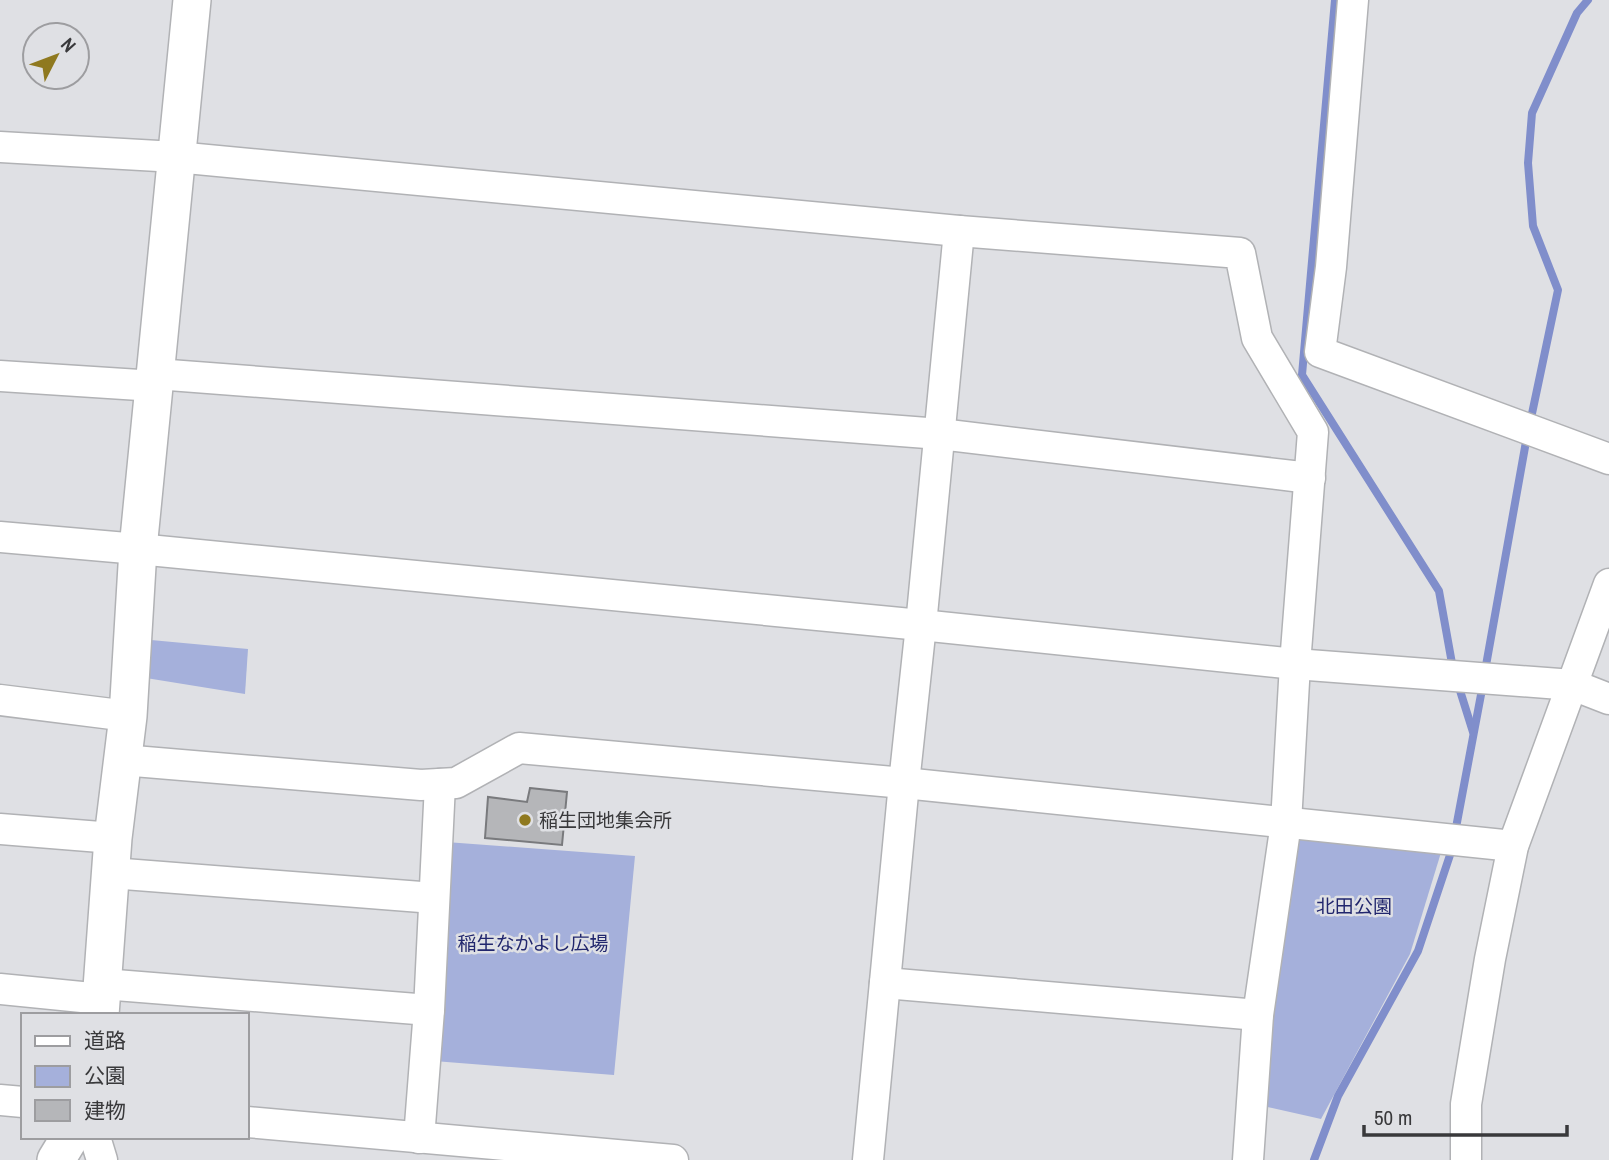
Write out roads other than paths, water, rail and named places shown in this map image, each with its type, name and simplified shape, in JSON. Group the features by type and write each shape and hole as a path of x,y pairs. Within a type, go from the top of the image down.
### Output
{"street":[{"path":"101,999 112,856 128,716 138,549 192,0"},
{"path":"1353,0 1331,267 1320,352 1609,459"},
{"path":"0,146 176,157 959,231 1240,253 1257,338 1313,432 1286,823 1258,1015 1248,1160"},
{"path":"868,1160 959,231"},
{"path":"0,376 156,380 940,434 1310,478"},
{"path":"0,537 921,625 1295,664 1573,685 1609,699"},
{"path":"1466,1160 1466,1104 1490,959 1513,846 1609,584"},
{"path":"0,700 128,716"},
{"path":"122,760 421,785 457,783 519,748 904,783 1513,846"},
{"path":"419,1138 429,1010 440,784"},
{"path":"0,829 112,856 434,898"},
{"path":"886,982 1258,1015"},
{"path":"0,989 101,999 429,1010"},
{"path":"0,1100 21,1102"},
{"path":"248,1122 673,1160"},
{"path":"56,1160 69,1139"},
{"path":"97,1139 102,1160"}],"waterway":[{"path":"1335,0 1302,375 1439,591 1453,669"},
{"path":"1530,423 1558,290 1533,226 1528,163 1532,113 1577,13 1588,0"},
{"path":"1485,671 1527,436"},
{"path":"1457,681 1473,732"},
{"path":"1455,833 1483,684"},
{"path":"1314,1160 1338,1096 1418,951 1453,846"}],"place":[{"name":"稲生団地集会所","path":"525,820"}],"park label":[{"name":"北田公園","path":"1354,906"},
{"name":"稲生なかよし広場","path":"533,943"}]}
